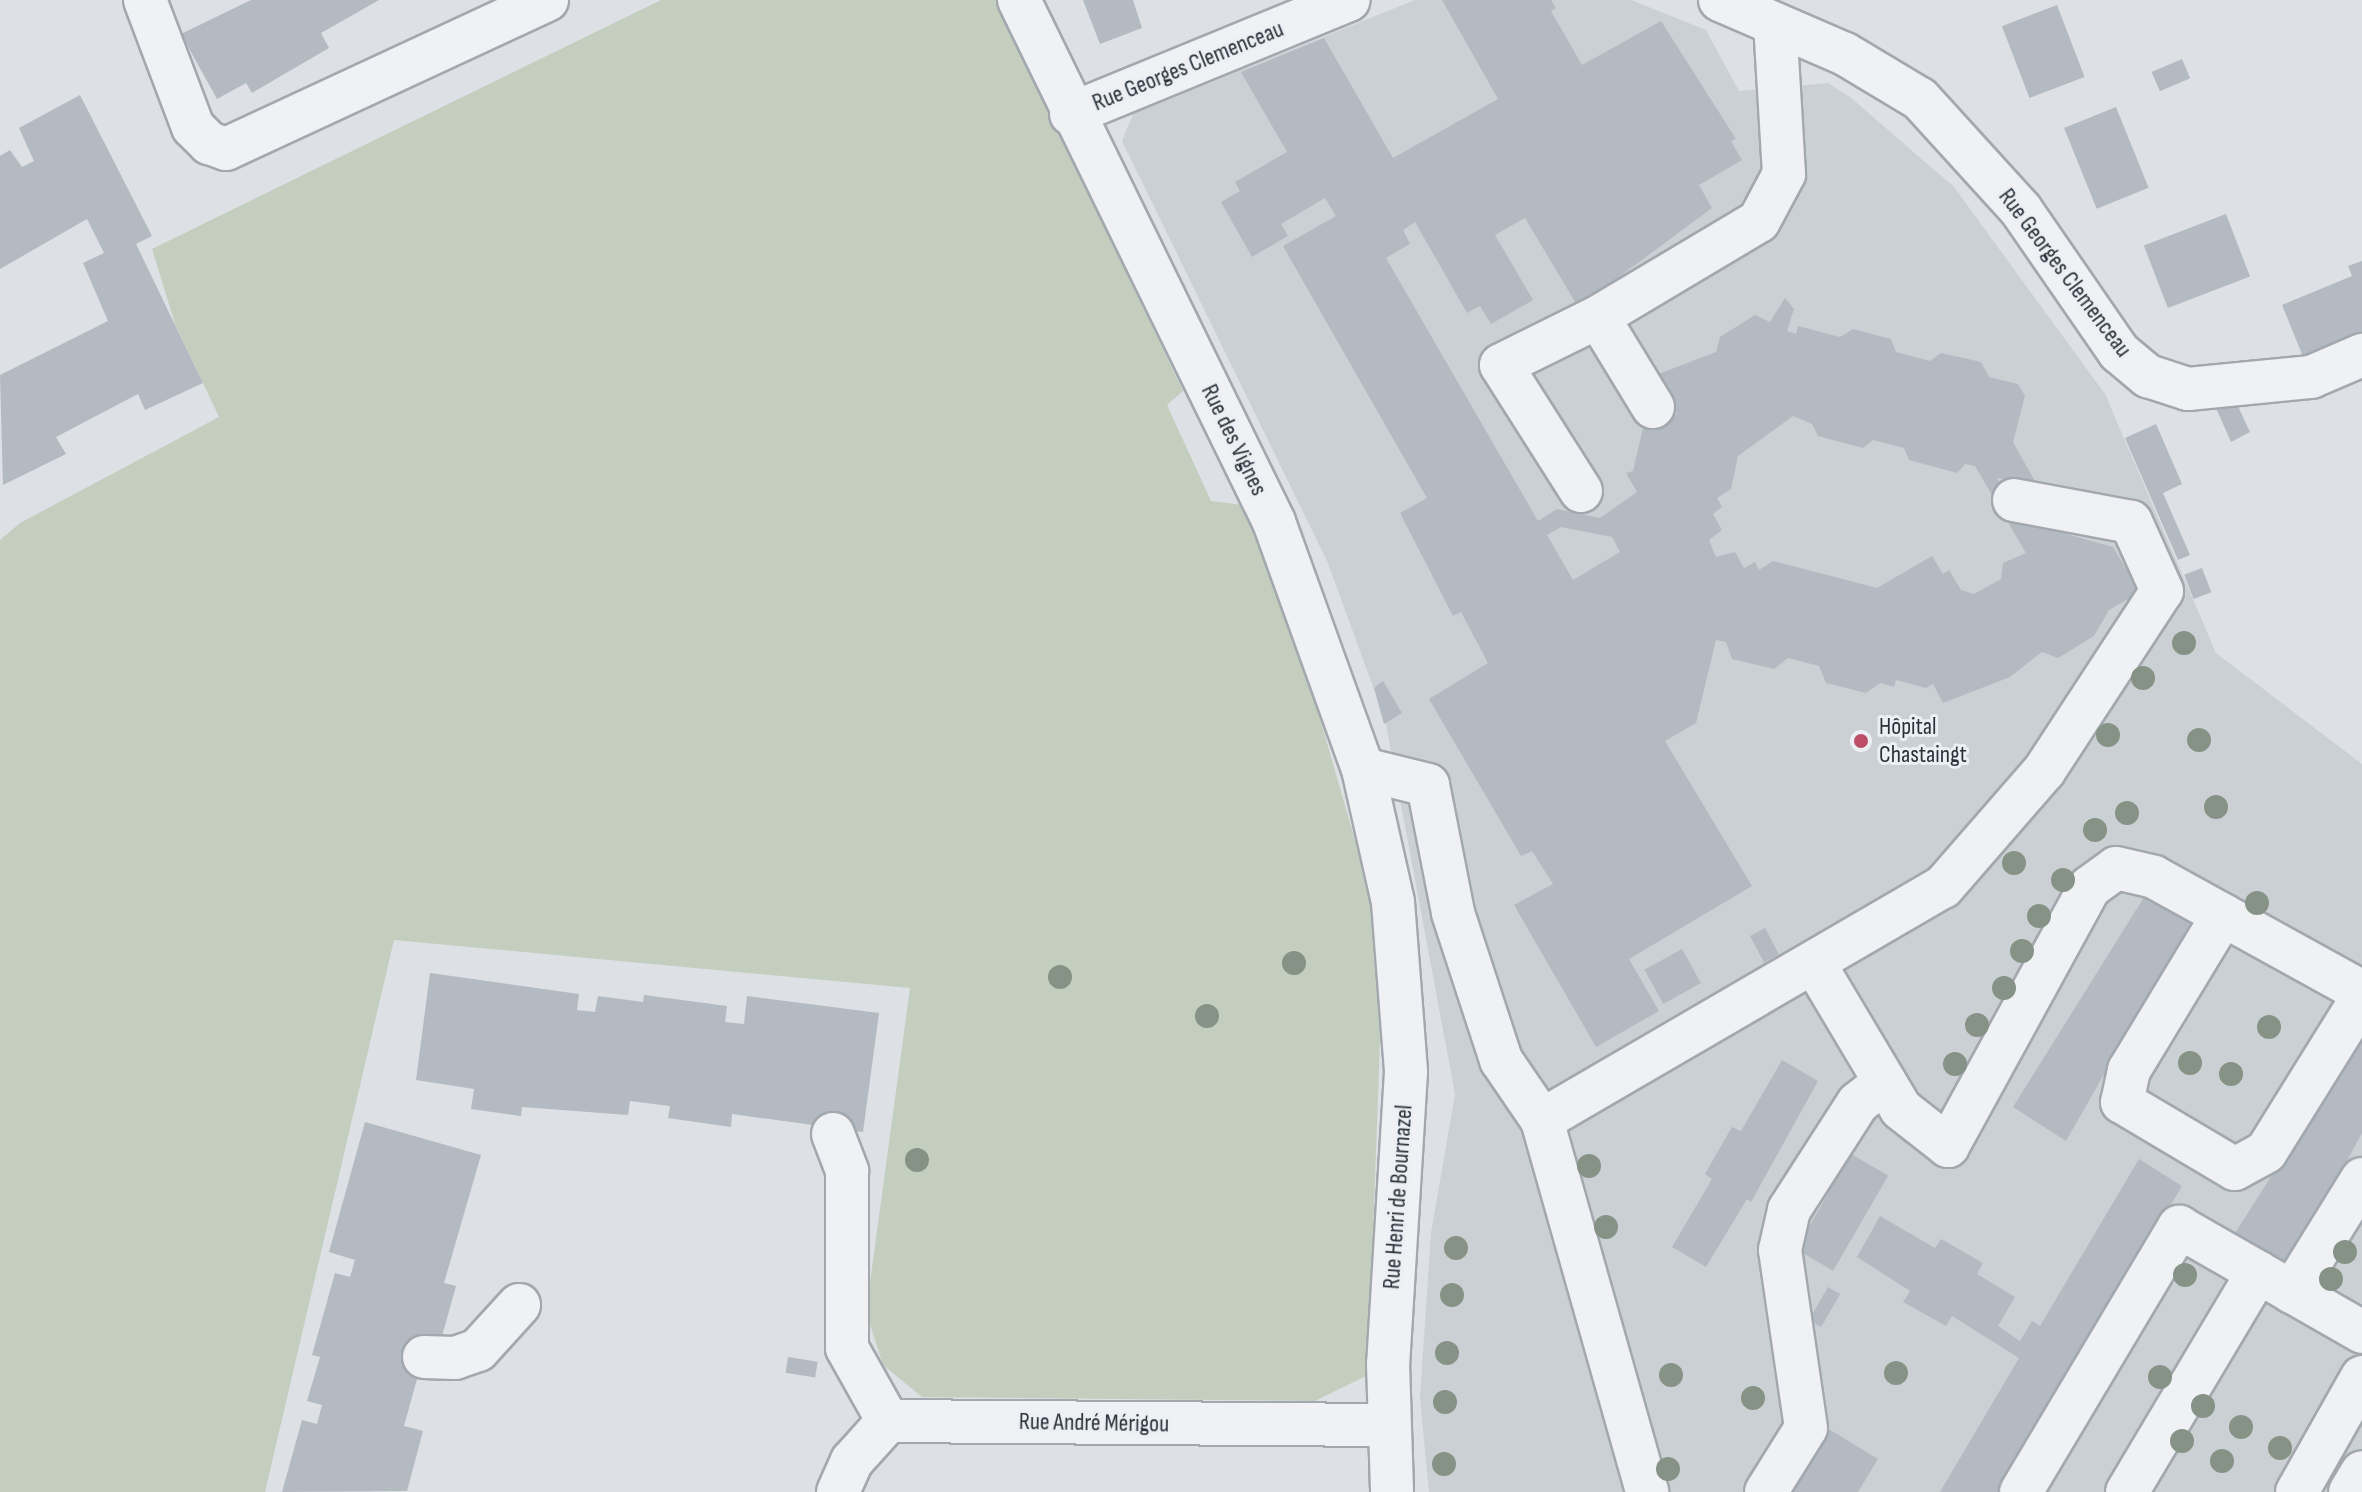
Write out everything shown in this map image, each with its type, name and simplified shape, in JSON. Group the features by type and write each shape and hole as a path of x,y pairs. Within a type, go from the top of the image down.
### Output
{"street":[{"path":"145,0 193,127 209,143 226,149 547,0"},
{"name":"Rue des Vignes","path":"1019,0 1071,114 1274,522 1363,769 1393,902"},
{"name":"Rue Georges Clemenceau","path":"1071,114 1349,0"},
{"name":"Rue Georges Clemenceau","path":"1720,0 1845,54 1920,99 2021,210 2119,352 2148,376 2188,389 2296,379 2362,355"},
{"path":"1581,491 1501,365 1598,317 1759,221 1784,174 1775,24"},
{"path":"1598,317 1653,407"},
{"path":"1542,1120 1943,887 2044,771 2162,591 2131,522 2014,500"},
{"path":"1363,769 1428,785 1453,913 1501,1060 1542,1120 1647,1492"},
{"path":"1814,963 1901,1109 1948,1146 2090,887 2116,868 2154,877 2362,992"},
{"name":"Rue Henri de Bournazel","path":"1392,1492 1388,1425 1406,1072 1393,902"},
{"path":"2223,915 2129,1070 2122,1102 2235,1169 2266,1152 2362,998"},
{"path":"1766,1492 1806,1428 1780,1250 1789,1210 1858,1103 1885,1082"},
{"path":"833,1134 847,1171 847,1348 888,1421 852,1461 838,1492"},
{"path":"2127,1492 2275,1282 2362,1179"},
{"path":"2021,1492 2179,1227 2362,1332"},
{"path":"424,1357 455,1358 478,1350 519,1305"},
{"path":"2297,1492 2362,1377"},
{"name":"Rue André Mérigou","path":"888,1421 1388,1425"},
{"path":"2350,1492 2362,1472"}],"shaded area":[{"name":"Hôpital Chastaingt","path":"1415,0 1631,0 1706,30 1739,91 1828,83 1850,97 1954,187 2105,394 2216,653 2362,764 2362,1492 1429,1492 1420,1397 1431,1233 1455,1094 1385,719 1327,561 1122,141 1133,114"}],"green space":[{"path":"661,0 996,0 1183,391 1167,405 1211,501 1243,505 1284,593 1369,889 1382,984 1368,1375 1315,1401 922,1397 883,1365 866,1312 910,988 394,940 265,1492 0,1492 0,540 20,523 219,417 175,324 152,249"}],"building":[{"path":"251,0 379,0 321,33 329,48 252,93 246,83 217,99 181,34"},
{"path":"1083,0 1133,0 1142,28 1100,44"},
{"path":"1442,0 1551,0 1556,8 1551,11 1582,65 1661,21 1736,139 1731,141 1742,160 1699,185 1712,208 1600,291 1671,418 1677,414 1656,375 1716,352 1720,337 1755,315 1770,322 1785,298 1794,309 1787,331 1796,334 1798,326 1840,337 1853,329 1891,339 1896,352 1930,361 1941,353 1981,362 1989,377 2018,384 2025,396 2013,442 2036,483 1997,478 2023,522 2113,547 2140,592 2109,610 2094,636 2058,658 2042,652 2010,677 1943,703 1933,684 1926,688 1896,680 1894,687 1880,683 1866,693 1826,683 1819,666 1788,658 1774,669 1732,659 1726,642 1716,640 1696,723 1665,741 1752,886 1629,959 1659,1011 1596,1047 1514,905 1553,884 1532,851 1521,856 1429,699 1488,663 1461,612 1453,616 1400,513 1427,498 1283,246 1336,216 1325,198 1281,224 1288,236 1252,257 1221,202 1240,191 1235,182 1287,152 1241,72 1324,38 1393,158 1498,99","holes":["1525,218 1645,419 1633,471 1626,473 1637,492 1600,518 1557,509 1538,521 1386,258 1410,244 1403,230 1415,222 1467,313 1480,306 1491,324 1533,300 1495,235","1793,416 1812,424 1818,436 1863,448 1873,440 1904,448 1909,460 1957,473 1965,464 1975,466 2026,553 2003,563 2001,579 1974,594 1961,590 1949,570 1943,574 1932,556 1877,588 1773,561 1759,570 1755,562 1744,568 1735,552 1716,557 1709,540 1722,530 1713,514 1722,507 1717,498 1731,489 1738,456","1561,527 1612,537 1620,552 1573,580 1547,535"]},
{"path":"2057,5 2085,77 2030,98 2002,26"},
{"path":"2182,59 2190,78 2160,91 2152,72"},
{"path":"80,95 152,236 136,244 203,383 145,410 138,394 56,437 66,454 3,485 0,375 108,321 83,263 104,253 87,219 0,269 0,156 10,150 22,167 34,161 19,128"},
{"path":"2116,107 2149,188 2097,209 2064,128"},
{"path":"2226,214 2250,277 2168,308 2144,246"},
{"path":"2362,261 2362,334 2304,359 2282,305 2352,276 2348,266"},
{"path":"2236,402 2250,432 2231,442 2216,408"},
{"path":"2156,424 2182,484 2163,493 2190,555 2178,560 2125,438"},
{"path":"2202,568 2211,592 2194,599 2184,575"},
{"path":"1383,681 1402,713 1384,724 1374,688"},
{"path":"2146,894 2192,920 2066,1141 2013,1107"},
{"path":"1765,928 1779,954 1764,962 1750,936"},
{"path":"1682,949 1701,983 1663,1004 1644,970"},
{"path":"430,973 579,994 577,1010 595,1012 598,996 643,1002 644,995 727,1006 725,1022 744,1024 747,996 879,1013 863,1132 732,1114 731,1127 668,1118 670,1106 630,1101 628,1115 522,1107 521,1116 471,1109 474,1089 416,1080"},
{"path":"2362,1033 2362,1133 2287,1271 2232,1238"},
{"path":"1782,1060 1818,1081 1751,1202 1747,1199 1706,1267 1672,1247 1712,1179 1705,1174 1732,1127 1741,1131"},
{"path":"365,1122 481,1155 444,1283 456,1286 439,1347 427,1343 404,1426 423,1431 407,1491 282,1492 302,1420 317,1424 322,1405 307,1401 320,1357 312,1355 335,1273 350,1277 355,1260 329,1252"},
{"path":"1851,1154 1888,1176 1833,1271 1796,1249"},
{"path":"2139,1159 2182,1186 2001,1492 1940,1492 2019,1358 1952,1316 1946,1326 1903,1302 1910,1291 1857,1257 1880,1216 1935,1248 1941,1239 1983,1263 1977,1274 2015,1297 1998,1326 2020,1341 2032,1321 2040,1326"},
{"path":"1828,1287 1840,1294 1821,1327 1809,1320"},
{"path":"788,1357 818,1362 815,1377 785,1373"},
{"path":"1822,1425 1878,1459 1858,1492 1788,1492"}],"place":[{"name":"Hôpital Chastaingt","path":"1861,741"}]}
